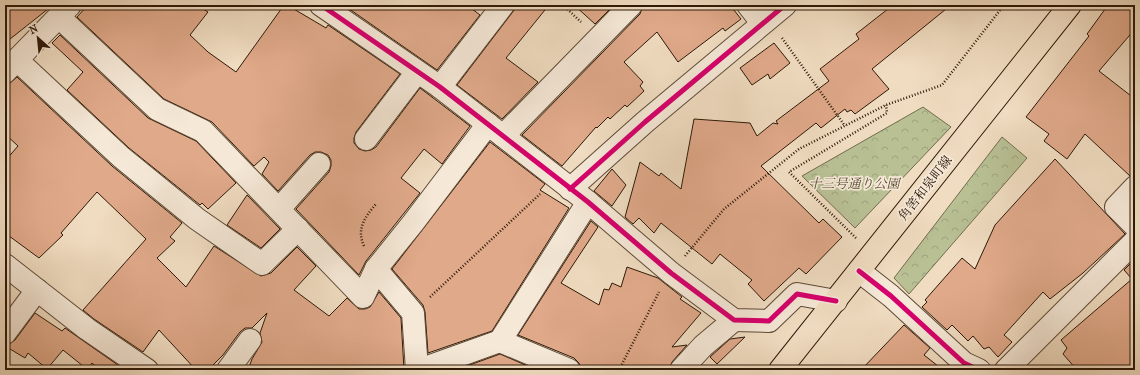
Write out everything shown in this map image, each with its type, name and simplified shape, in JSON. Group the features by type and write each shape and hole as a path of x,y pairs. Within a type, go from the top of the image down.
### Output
{"main road":[{"name":"角筈和泉町線","path":"780,370 1070,5"}],"street":[{"path":"321,5 440,87 588,202 671,273 734,320 769,321 797,294 836,301"},
{"path":"440,87 503,5"},
{"path":"298,229 262,264 197,219 11,66 65,11 157,109 203,131 279,209 363,297 376,269 495,130 631,5"},
{"path":"748,5 765,21"},
{"path":"564,184 645,122 785,5"},
{"path":"366,139 418,72"},
{"path":"279,209 319,164"},
{"path":"1135,187 1116,207 1135,226"},
{"path":"376,269 413,313 418,370 500,341 588,202"},
{"path":"1006,370 1135,241"},
{"path":"5,265 87,329 147,370"},
{"path":"860,271 964,363 979,370"},
{"path":"5,333 37,290"},
{"path":"681,370 703,346 734,320"},
{"path":"228,370 250,340"},
{"path":"500,341 567,370"}],"path":[{"path":"619,370 664,283 724,209 799,149 886,105 942,85 1004,5"},
{"path":"765,21 845,126"},
{"path":"859,241 789,172 887,113 886,105"},
{"path":"413,313 531,202 564,184"},
{"path":"376,204 365,217 360,230 362,242 376,269"}],"green space":[{"name":"十三号通り公園","path":"923,107 951,127 855,228 802,176"},
{"path":"1002,137 1027,158 909,294 894,278"}],"building":[{"path":"5,5 53,5 5,43"},
{"path":"88,5 197,5 208,12 190,35 208,52 236,72 284,5 287,5 326,28 328,25 400,74 356,132 354,143 359,149 365,151 376,147 420,88 470,126 442,164 424,149 401,178 420,193 366,261 359,275 296,209 329,172 331,160 328,155 321,152 315,152 310,155 278,191 262,174 269,162 264,157 254,166 212,122 164,99 77,17"},
{"path":"467,5 480,15 437,70 345,6"},
{"path":"518,5 549,5 506,58 538,82 502,119 457,85"},
{"path":"574,5 614,5 595,24"},
{"path":"643,5 730,5 741,19 725,31 723,28 678,62 657,32 624,62 643,82 640,86 644,91 627,107 625,105 610,119 608,117 597,128 596,127 562,166 522,135 640,14"},
{"path":"893,5 951,5 872,69 889,89 855,114 851,110 847,112 845,109 821,128 816,123 761,166 819,223 823,219 842,237 806,274 799,268 764,301 748,284 752,280 720,254 712,264 661,223 654,233 639,218 633,224 625,217 640,162 659,176 661,173 681,189 694,119 750,123 757,136 773,123 778,124 776,121 829,81 820,69 859,39 856,34"},
{"path":"1108,5 1135,5 1135,29 1099,71 1135,99 1135,175 1130,176 1085,134 1067,159 1044,141 1049,134 1026,117 1089,36 1087,34"},
{"path":"60,35 148,118 196,141 236,183 208,209 202,203 200,205 129,148 67,90 83,72 52,43"},
{"path":"774,43 790,63 770,79 768,74 752,85 740,68"},
{"path":"17,77 112,166 182,223 170,237 175,241 157,258 186,287 214,246 261,276 271,273 297,247 316,266 294,290 329,316 347,298 359,309 370,307 379,292 401,318 404,370 248,370 252,359 262,342 260,333 267,313 252,328 245,328 240,332 223,355 208,370 196,370 159,330 143,352 94,319 83,310 146,239 97,192 61,233 63,235 39,258 5,233 5,161 18,146 5,134 5,84 9,84"},
{"path":"490,142 545,184 540,190 569,208 492,331 428,353 425,312 423,305 392,269"},
{"path":"1055,159 1125,234 1083,273 1050,299 1043,292 1004,335 1012,342 998,357 989,347 984,349 973,336 968,341 952,325 947,330 922,307 927,302 925,300 962,258 975,269 995,225"},
{"path":"612,169 626,185 612,206 594,191"},
{"path":"247,195 280,229 261,248 227,225"},
{"path":"591,221 598,227 561,283 599,305 604,289 609,290 612,283 621,287 627,267 658,278 682,297 680,299 701,313 672,347 687,345 672,362 669,370 581,370 579,363 574,358 518,335"},
{"path":"1135,259 1135,370 1077,370 1063,354 1067,348 1061,340 1132,279 1124,270"},
{"path":"35,313 62,331 65,328 125,370 100,370 92,363 88,370 63,350 47,369 28,353 25,358 5,346 15,340"},
{"path":"904,325 930,348 924,355 943,370 861,370"},
{"path":"745,337 717,364 710,357 730,339"},
{"path":"500,354 537,370 456,370"}],"cycle path":[{"path":"321,5 440,87 588,202 671,273 734,320 769,321 797,294 836,301"},
{"path":"570,189 645,122 785,5"},
{"path":"859,271 891,296 964,363 979,370"}]}
